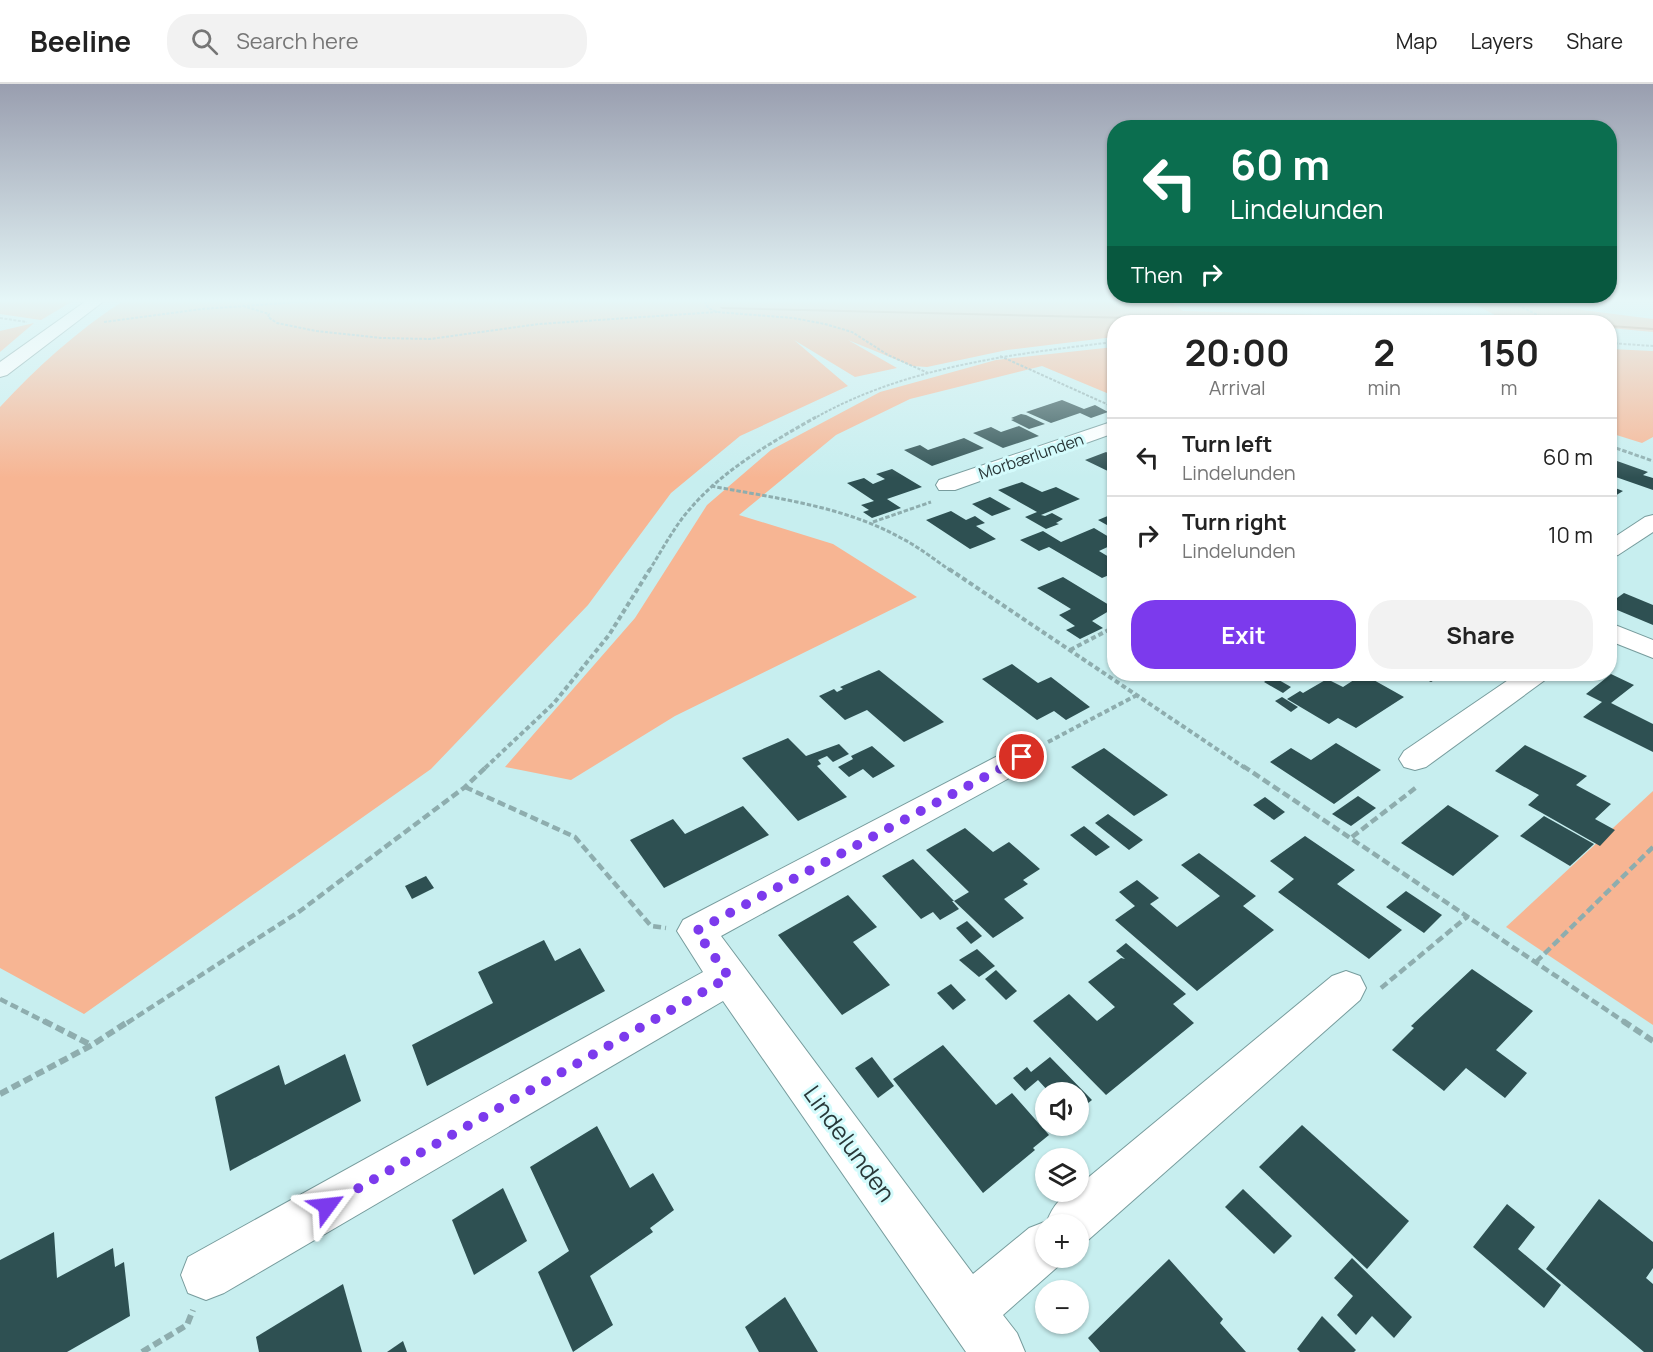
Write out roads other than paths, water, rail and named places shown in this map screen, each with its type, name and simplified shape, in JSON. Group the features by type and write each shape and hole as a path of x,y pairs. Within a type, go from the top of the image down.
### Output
{"street":[{"path":"0,371 14,360"},
{"name":"Morbærlunden","path":"947,485 1107,429"},
{"path":"1617,545 1653,522"},
{"path":"1617,634 1653,650"},
{"path":"1415,759 1525,681"},
{"name":"Lindelunden","path":"998,1352 696,931 1022,757"},
{"path":"206,1275 729,977"},
{"path":"1082,1214 1346,988"},
{"path":"968,1311 1035,1254"}]}
